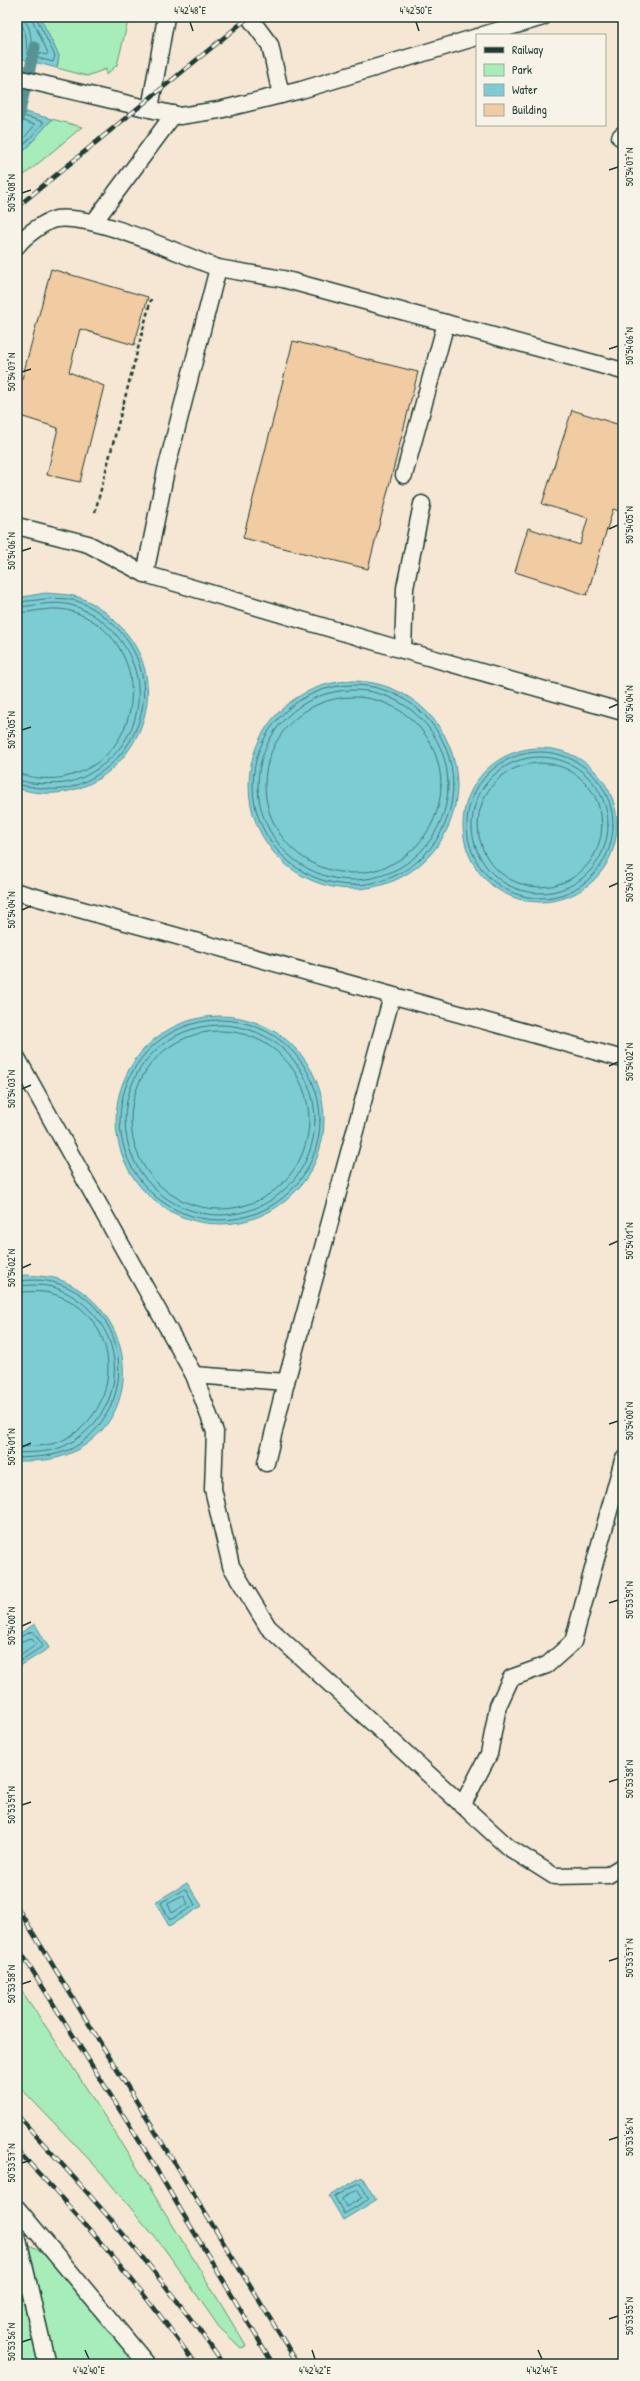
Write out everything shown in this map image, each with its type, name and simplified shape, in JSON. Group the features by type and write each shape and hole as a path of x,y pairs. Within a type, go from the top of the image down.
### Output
{"lane":[{"path":"150,109 166,17"},
{"path":"249,17 270,45 281,95"},
{"path":"486,34 543,17"},
{"path":"17,78 180,116 219,110 281,95 476,37"},
{"path":"94,222 174,114"},
{"path":"17,246 23,237 55,219 94,222 218,268 283,279 623,371"},
{"path":"146,574 166,470 218,268"},
{"path":"404,475 446,323"},
{"path":"403,650 405,588 422,504"},
{"path":"17,526 88,544 146,574 403,650 623,712"},
{"path":"17,892 623,1059"},
{"path":"266,1463 286,1382 392,996"},
{"path":"17,1058 194,1375 215,1432 213,1489 230,1566 268,1627 462,1806 508,1846 554,1876 608,1875 623,1866"},
{"path":"194,1375 286,1382"},
{"path":"462,1806 489,1754 498,1706 512,1678 547,1666 573,1642 623,1460"},
{"path":"17,2208 146,2364"},
{"path":"17,2235 47,2364"}],"path":[{"path":"95,512 151,299"}],"green space":[{"path":"40,17 129,17 117,65 106,75 106,69 87,76 57,68 59,56"},
{"path":"52,119 82,127 17,181 17,159"},
{"path":"17,1984 77,2073 246,2346 241,2348 219,2327 164,2248 99,2170 17,2084"},
{"path":"29,2245 43,2253 73,2280 139,2364 55,2364"},
{"path":"17,2271 38,2364 17,2364"}],"water":[{"path":"17,17 40,17 59,56 57,68 22,59 22,37"},
{"path":"17,110 52,119 17,159"},
{"path":"45,593 66,595 84,599 111,617 120,626 140,655 147,687 144,718 131,746 110,770 84,786 52,793 17,788 17,598"},
{"path":"353,681 373,683 393,689 419,705 433,719 449,745 455,765 457,785 455,805 449,825 433,851 419,865 393,881 373,887 353,889 333,887 313,881 287,865 273,851 257,825 251,805 249,785 251,765 257,745 273,719 287,705 313,689 333,683"},
{"path":"540,748 562,751 576,757 583,761 599,776 608,789 614,803 617,825 614,847 608,861 604,868 589,884 576,893 562,899 540,902 518,899 504,893 497,889 481,874 472,861 466,847 463,825 466,803 472,789 476,782 491,766 504,757 518,751"},
{"path":"210,1016 230,1016 250,1020 269,1028 278,1033 294,1046 307,1062 316,1080 320,1090 324,1110 324,1130 320,1150 316,1160 307,1178 294,1194 278,1207 250,1220 230,1224 210,1224 190,1220 171,1212 154,1201 139,1186 128,1169 120,1150 116,1130 116,1110 120,1090 128,1071 139,1054 154,1039 171,1028 190,1020"},
{"path":"25,1275 58,1279 84,1293 104,1313 117,1336 123,1362 122,1388 114,1413 97,1435 73,1452 52,1459 38,1461 17,1461 17,1277"},
{"path":"35,1624 49,1648 17,1668 17,1635"},
{"path":"187,1883 202,1906 169,1926 155,1902"},
{"path":"362,2177 376,2200 343,2220 329,2196"}],"building":[{"path":"51,269 148,297 134,345 80,329 69,372 104,386 80,482 47,475 58,428 17,415 17,398"},
{"path":"293,341 418,372 368,569 243,538"},
{"path":"572,410 623,426 623,512 613,509 587,595 515,572 528,528 580,545 588,518 542,504"}],"waterway":[{"path":"17,124 35,47"}],"railway":[{"path":"17,207 249,17"},
{"path":"17,1907 298,2364"},
{"path":"17,1946 143,2147 273,2364"},
{"path":"17,2115 150,2267 200,2331 223,2364"},
{"path":"17,2150 110,2254 154,2308 195,2364"}]}
